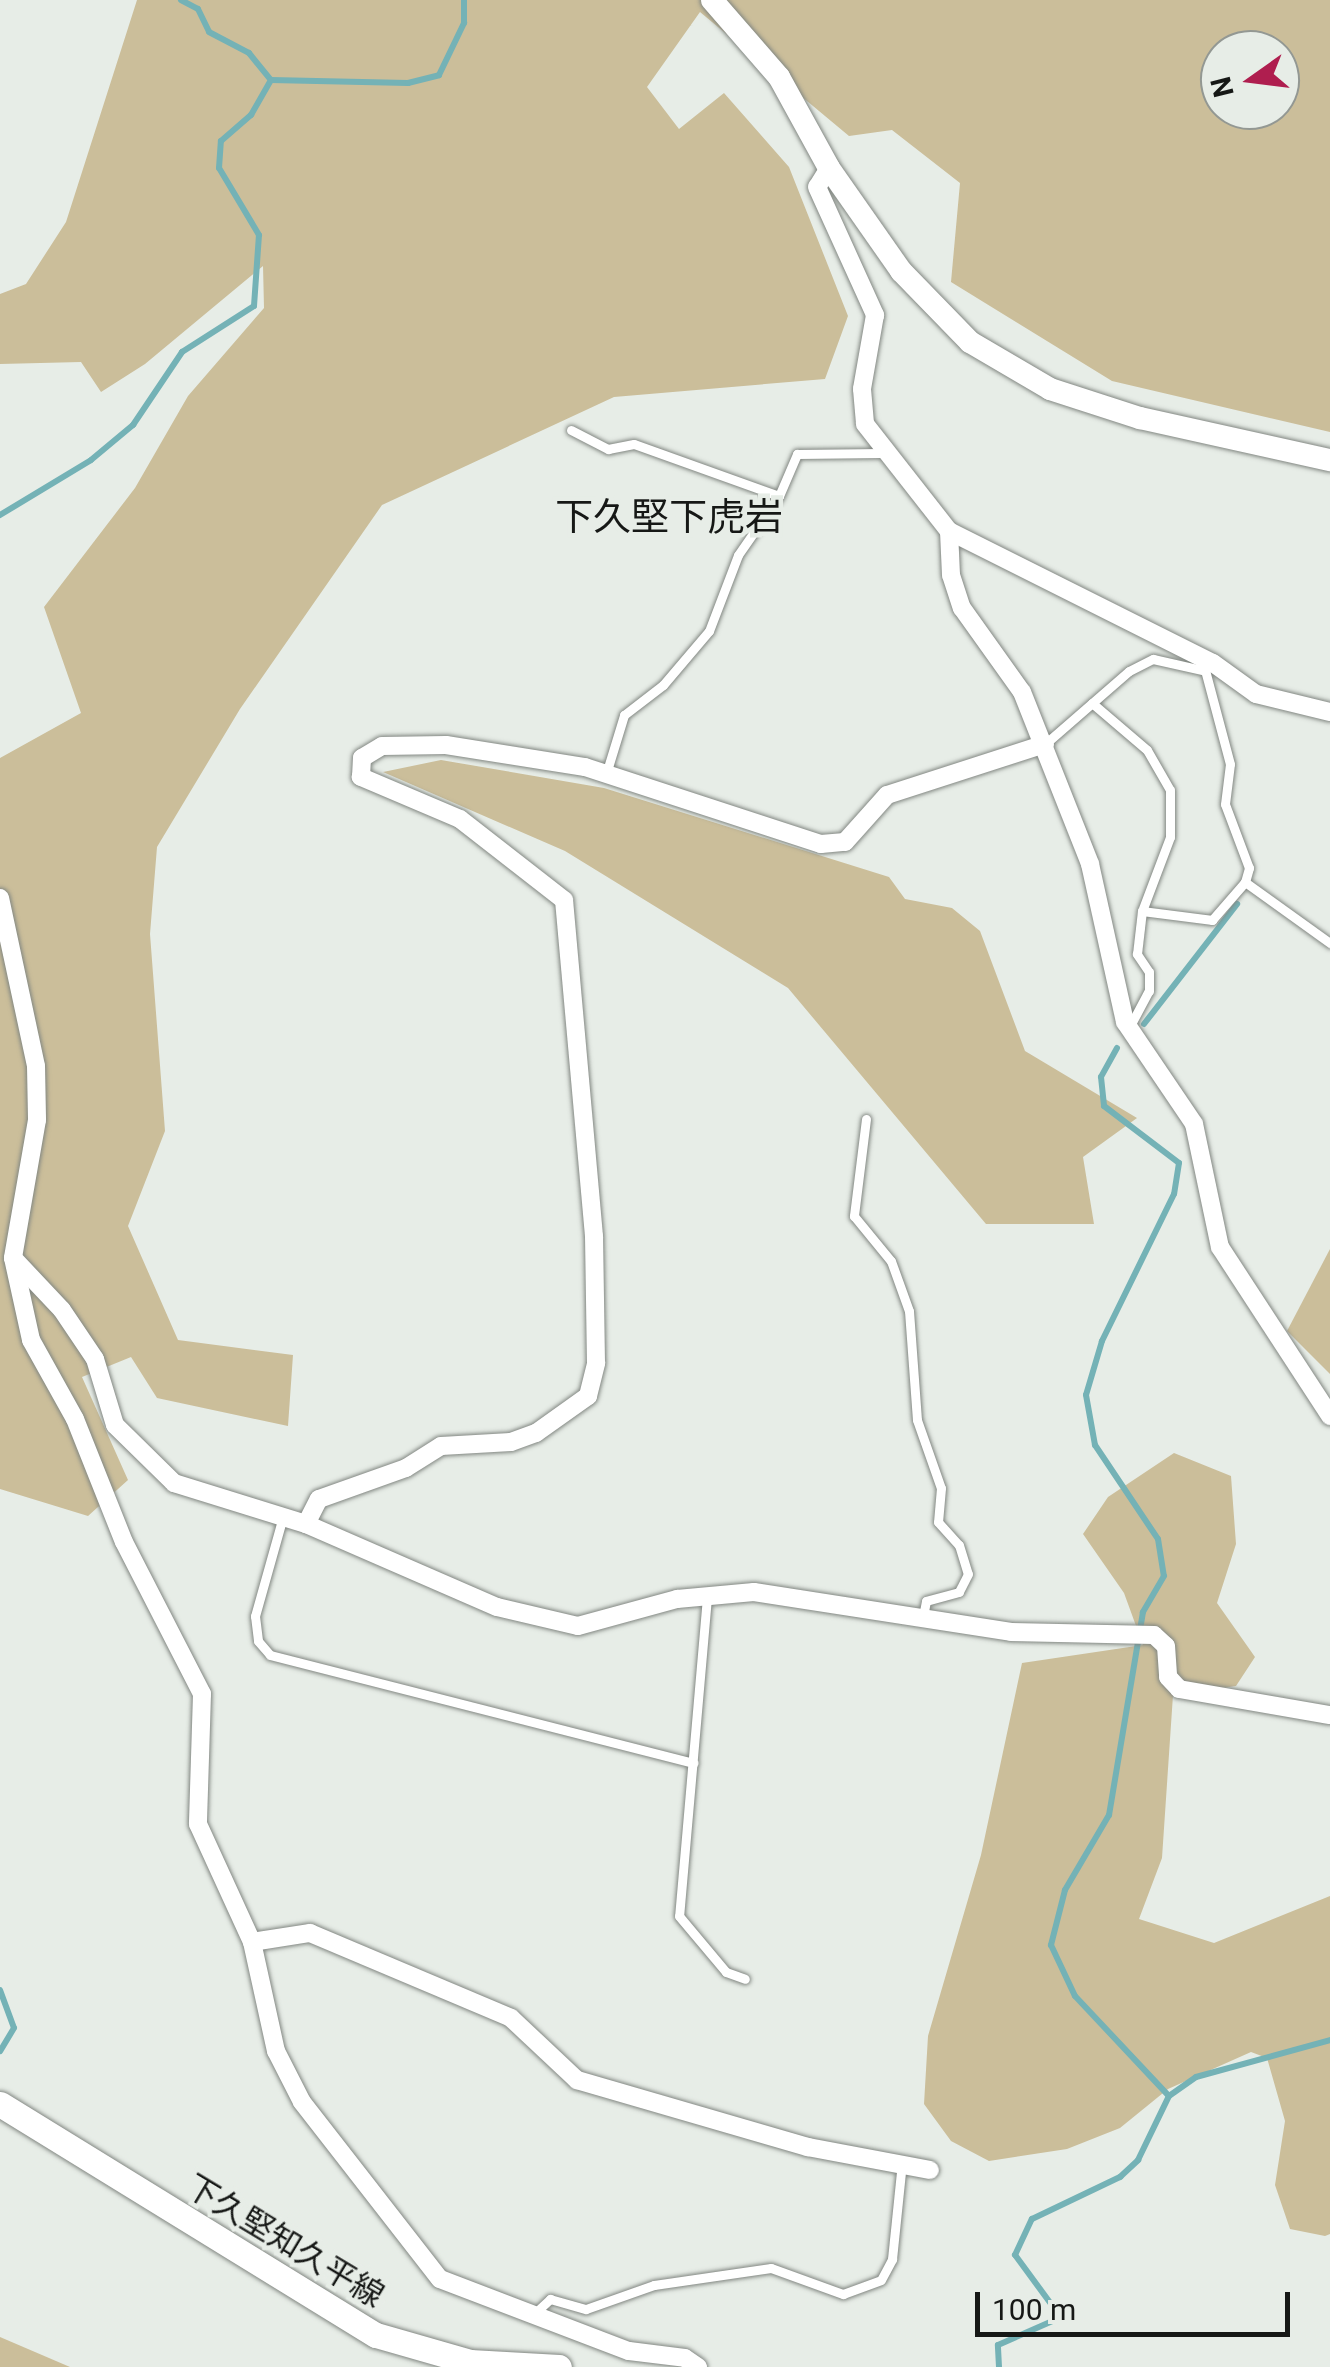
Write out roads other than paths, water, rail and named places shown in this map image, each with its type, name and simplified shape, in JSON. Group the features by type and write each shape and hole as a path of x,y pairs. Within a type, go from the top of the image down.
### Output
{"main road":[{"name":"下久堅知久平線","path":"0,2104 376,2335 470,2362 559,2367"}],"street":[{"path":"712,0 779,77 829,168 901,271 970,342 1050,389 1140,418 1330,460"},
{"path":"829,168 817,187 875,315 862,389 865,424 882,454 949,531 1282,705 1330,712"},
{"path":"949,531 950,575 962,608 1022,692 1090,864 1128,1028 1194,1124 1220,1247 1330,1416"},
{"path":"306,1524 319,1499 406,1468 440,1446 511,1442 536,1433 588,1396 596,1363 594,1236 564,900 460,819 362,777 362,758 382,746 446,745 606,774 820,844 845,842 888,795 1045,744"},
{"path":"0,898 36,1066 37,1120 13,1258 31,1340 75,1419 124,1542 202,1694 198,1824 252,1942 276,2051 302,2102 440,2279 629,2351 685,2358 698,2367"},
{"path":"13,1258 62,1310 94,1359 115,1425 144,1460 197,1493 306,1524 556,1626 707,1596 754,1592 1011,1632 1154,1635 1166,1646 1168,1677 1178,1689 1330,1715"},
{"path":"252,1942 310,1933 510,2018 577,2080 808,2148 930,2170"}],"lane":[{"path":"571,430 608,449 634,444 779,496"},
{"path":"606,774 624,715 664,686 709,631 738,555 779,496 797,454 882,454"},
{"path":"1045,744 1092,703 1153,659 1204,664 1224,726 1230,764 1224,804 1248,868 1246,882 1212,920 1142,911"},
{"path":"1092,703 1147,750 1170,790 1170,837 1142,911 1136,954 1148,972 1149,992 1128,1028"},
{"path":"1246,882 1330,943"},
{"path":"866,1119 854,1216 891,1261 909,1311 917,1420 940,1488 938,1522 959,1545 968,1574 960,1592 926,1601 924,1616"},
{"path":"282,1520 255,1616 258,1641 270,1655 693,1763"},
{"path":"707,1596 679,1916 726,1972 745,1979"},
{"path":"534,2313 550,2299 586,2308 654,2286 771,2268 843,2294 881,2280 892,2260 902,2162"}],"waterway":[{"path":"181,0 198,9 209,32 249,53 271,80"},
{"path":"0,515 91,460 133,425 182,352 254,306 259,235 219,168 221,141 251,115 271,80 408,83 439,75 464,23 464,0"},
{"path":"1144,1024 1237,904"},
{"path":"1117,1048 1101,1077 1104,1106 1179,1163 1174,1194 1102,1341 1086,1395 1095,1445 1158,1539 1164,1576 1143,1612 1109,1815 1065,1890 1051,1945 1075,1996 1169,2096"},
{"path":"0,1990 14,2028 0,2051"},
{"path":"999,2367 998,2345 1055,2320 1054,2308 1015,2255 1032,2219 1120,2177 1138,2160 1169,2096 1196,2077 1330,2040"}],"district":[{"name":"下久堅下虎岩","path":"669,518"}]}
